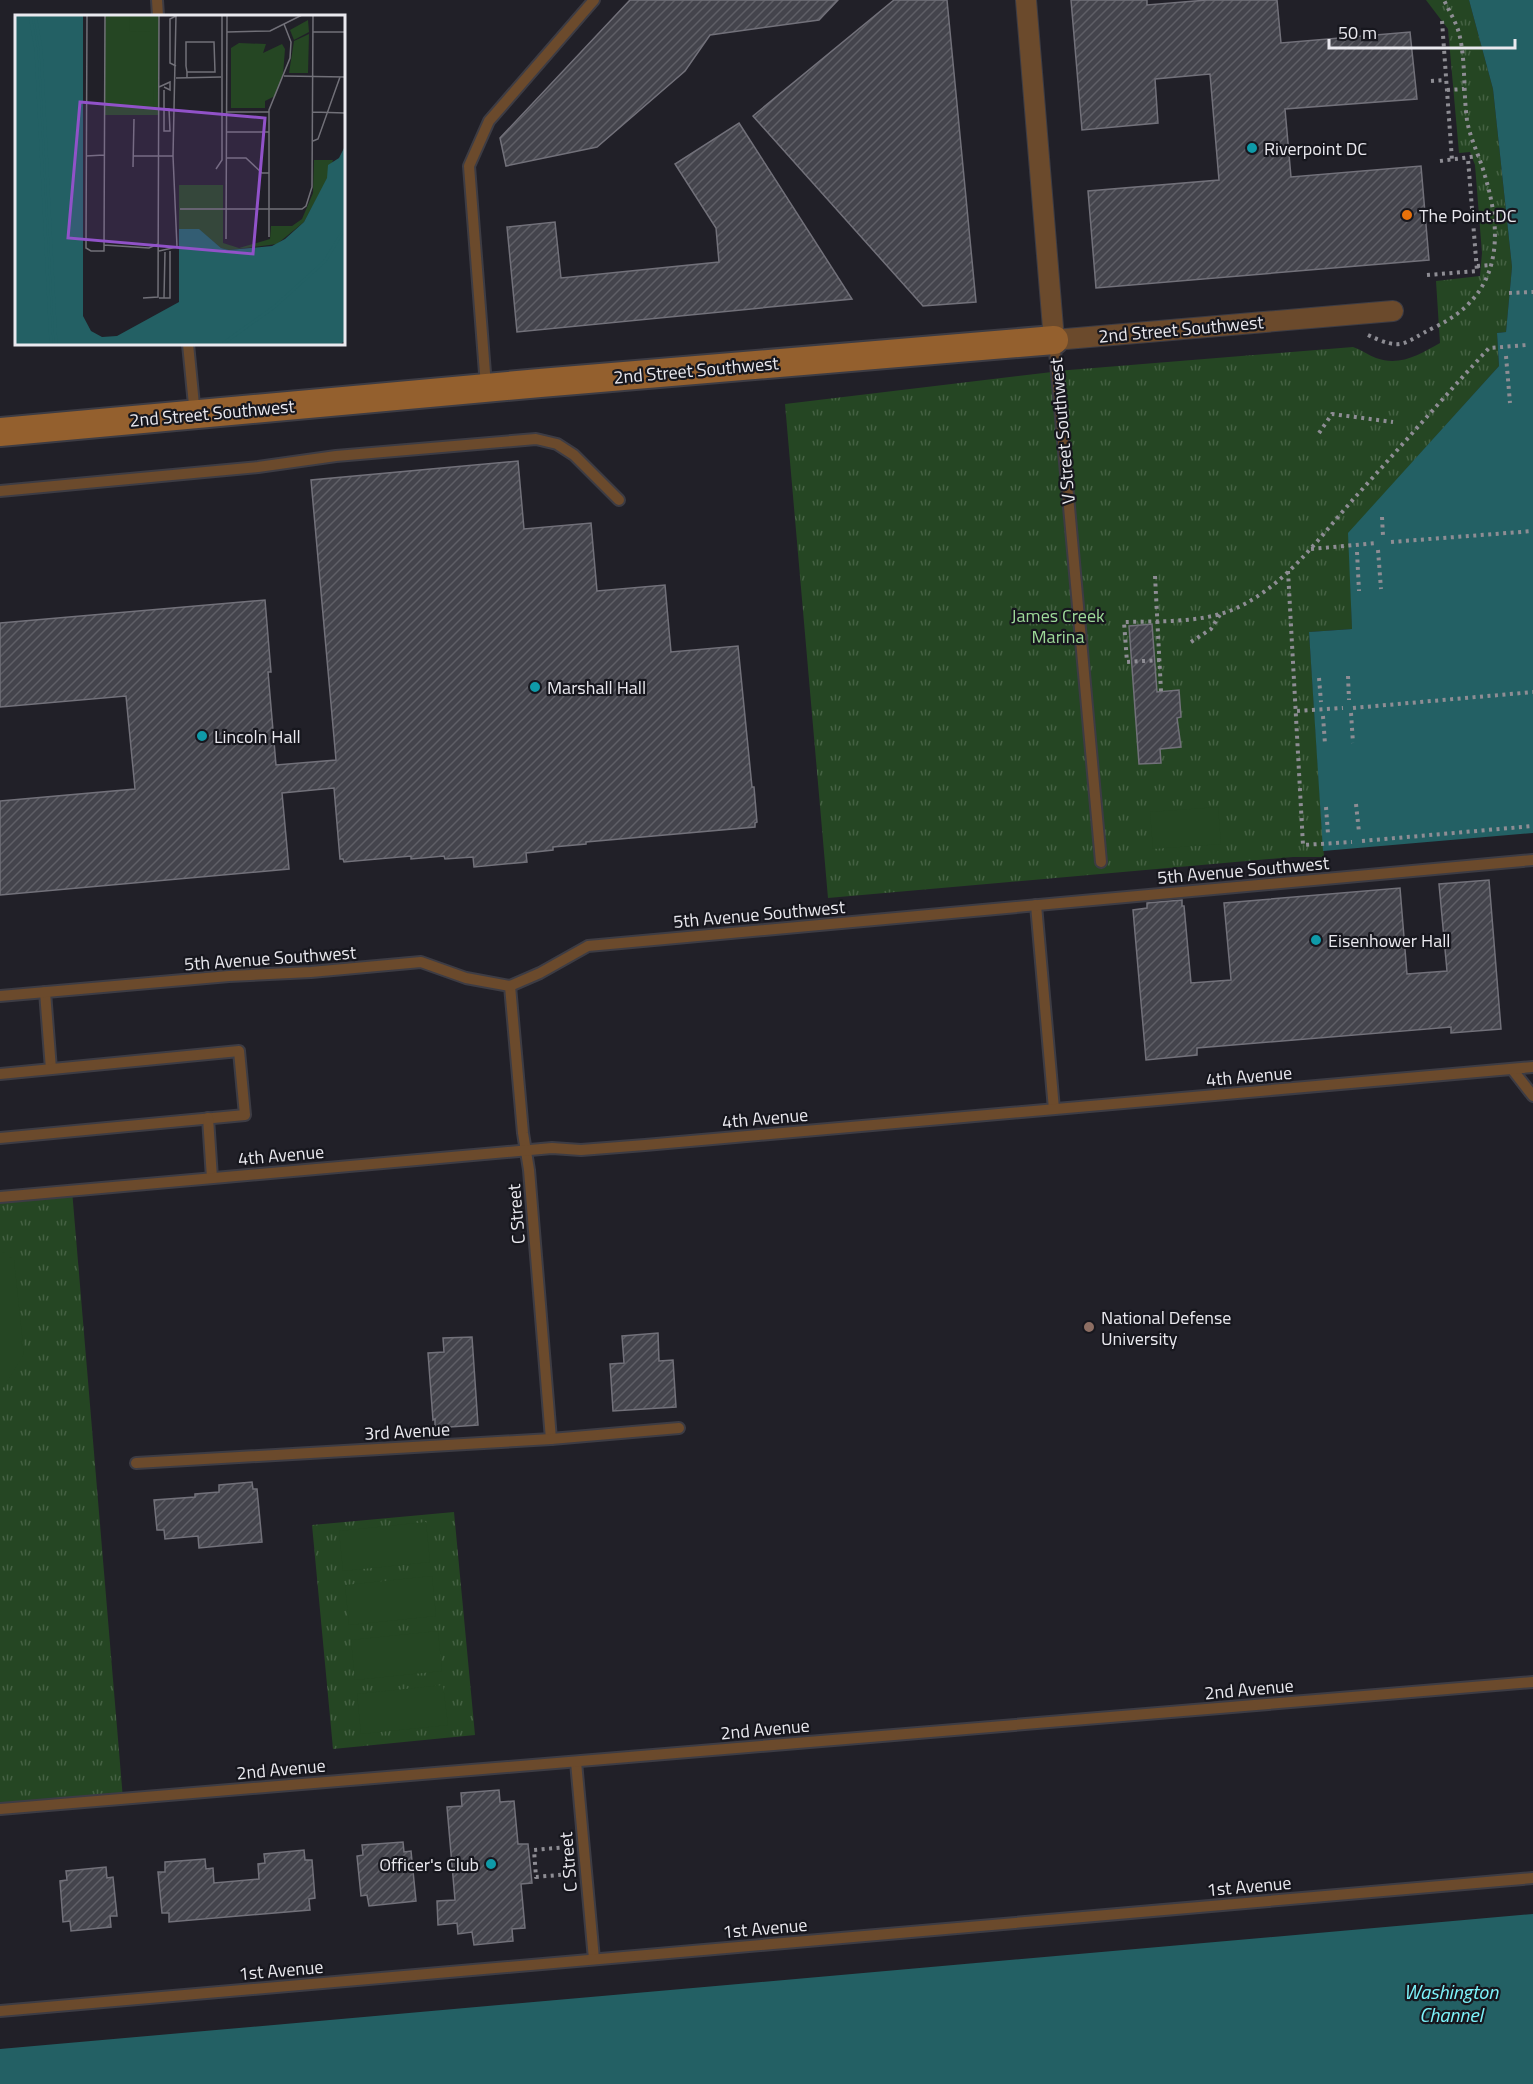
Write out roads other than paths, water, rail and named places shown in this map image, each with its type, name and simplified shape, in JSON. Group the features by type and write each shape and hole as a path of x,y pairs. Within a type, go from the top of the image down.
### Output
{"street":[{"name":"V Street Southwest","path":"1026,0 1054,340"},
{"name":"2nd Street Southwest","path":"0,432 540,383 1393,311"}],"lane":[{"path":"157,0 158,15"},
{"path":"486,389 469,166 489,121 594,0"},
{"name":"V Street Southwest","path":"1054,340 1101,862"},
{"path":"188,345 195,415"},
{"path":"0,491 258,467 336,456 536,439 557,444 574,455 619,500"},
{"name":"5th Avenue Southwest","path":"0,996 421,962 466,978 510,986 540,973 589,946 1533,861"},
{"path":"1036,905 1054,1109"},
{"name":"C Street","path":"510,986 525,1150 529,1170 551,1439"},
{"path":"45,992 51,1069"},
{"path":"0,1074 239,1051 245,1115 0,1138"},
{"name":"4th Avenue","path":"0,1197 525,1150 552,1148 581,1150 645,1145 1533,1067"},
{"path":"1512,1069 1533,1096"},
{"path":"208,1118 212,1178"},
{"name":"3rd Avenue","path":"136,1463 551,1439 679,1428"},
{"name":"2nd Avenue","path":"0,1809 1533,1682"},
{"name":"C Street","path":"576,1762 594,1959"},
{"name":"1st Avenue","path":"0,2011 1533,1878"}],"water":[{"path":"1469,0 1533,0 1533,833 1323,851 1309,632 1352,629 1348,533 1499,366 1497,333 1506,332 1512,267 1493,89"},
{"name":"Washington Channel","path":"1533,1914 1533,2084 0,2084 0,2049"}],"place":[{"name":"Riverpoint DC","path":"1252,148"},
{"name":"The Point DC","path":"1407,215"},
{"name":"Marshall Hall","path":"535,687"},
{"name":"Lincoln Hall","path":"202,736"},
{"name":"Eisenhower Hall","path":"1316,940"},
{"name":"National Defense University","path":"1089,1327"},
{"name":"Officer's Club","path":"491,1864"}],"park label":[{"name":"James Creek Marina","path":"1058,625"}]}
